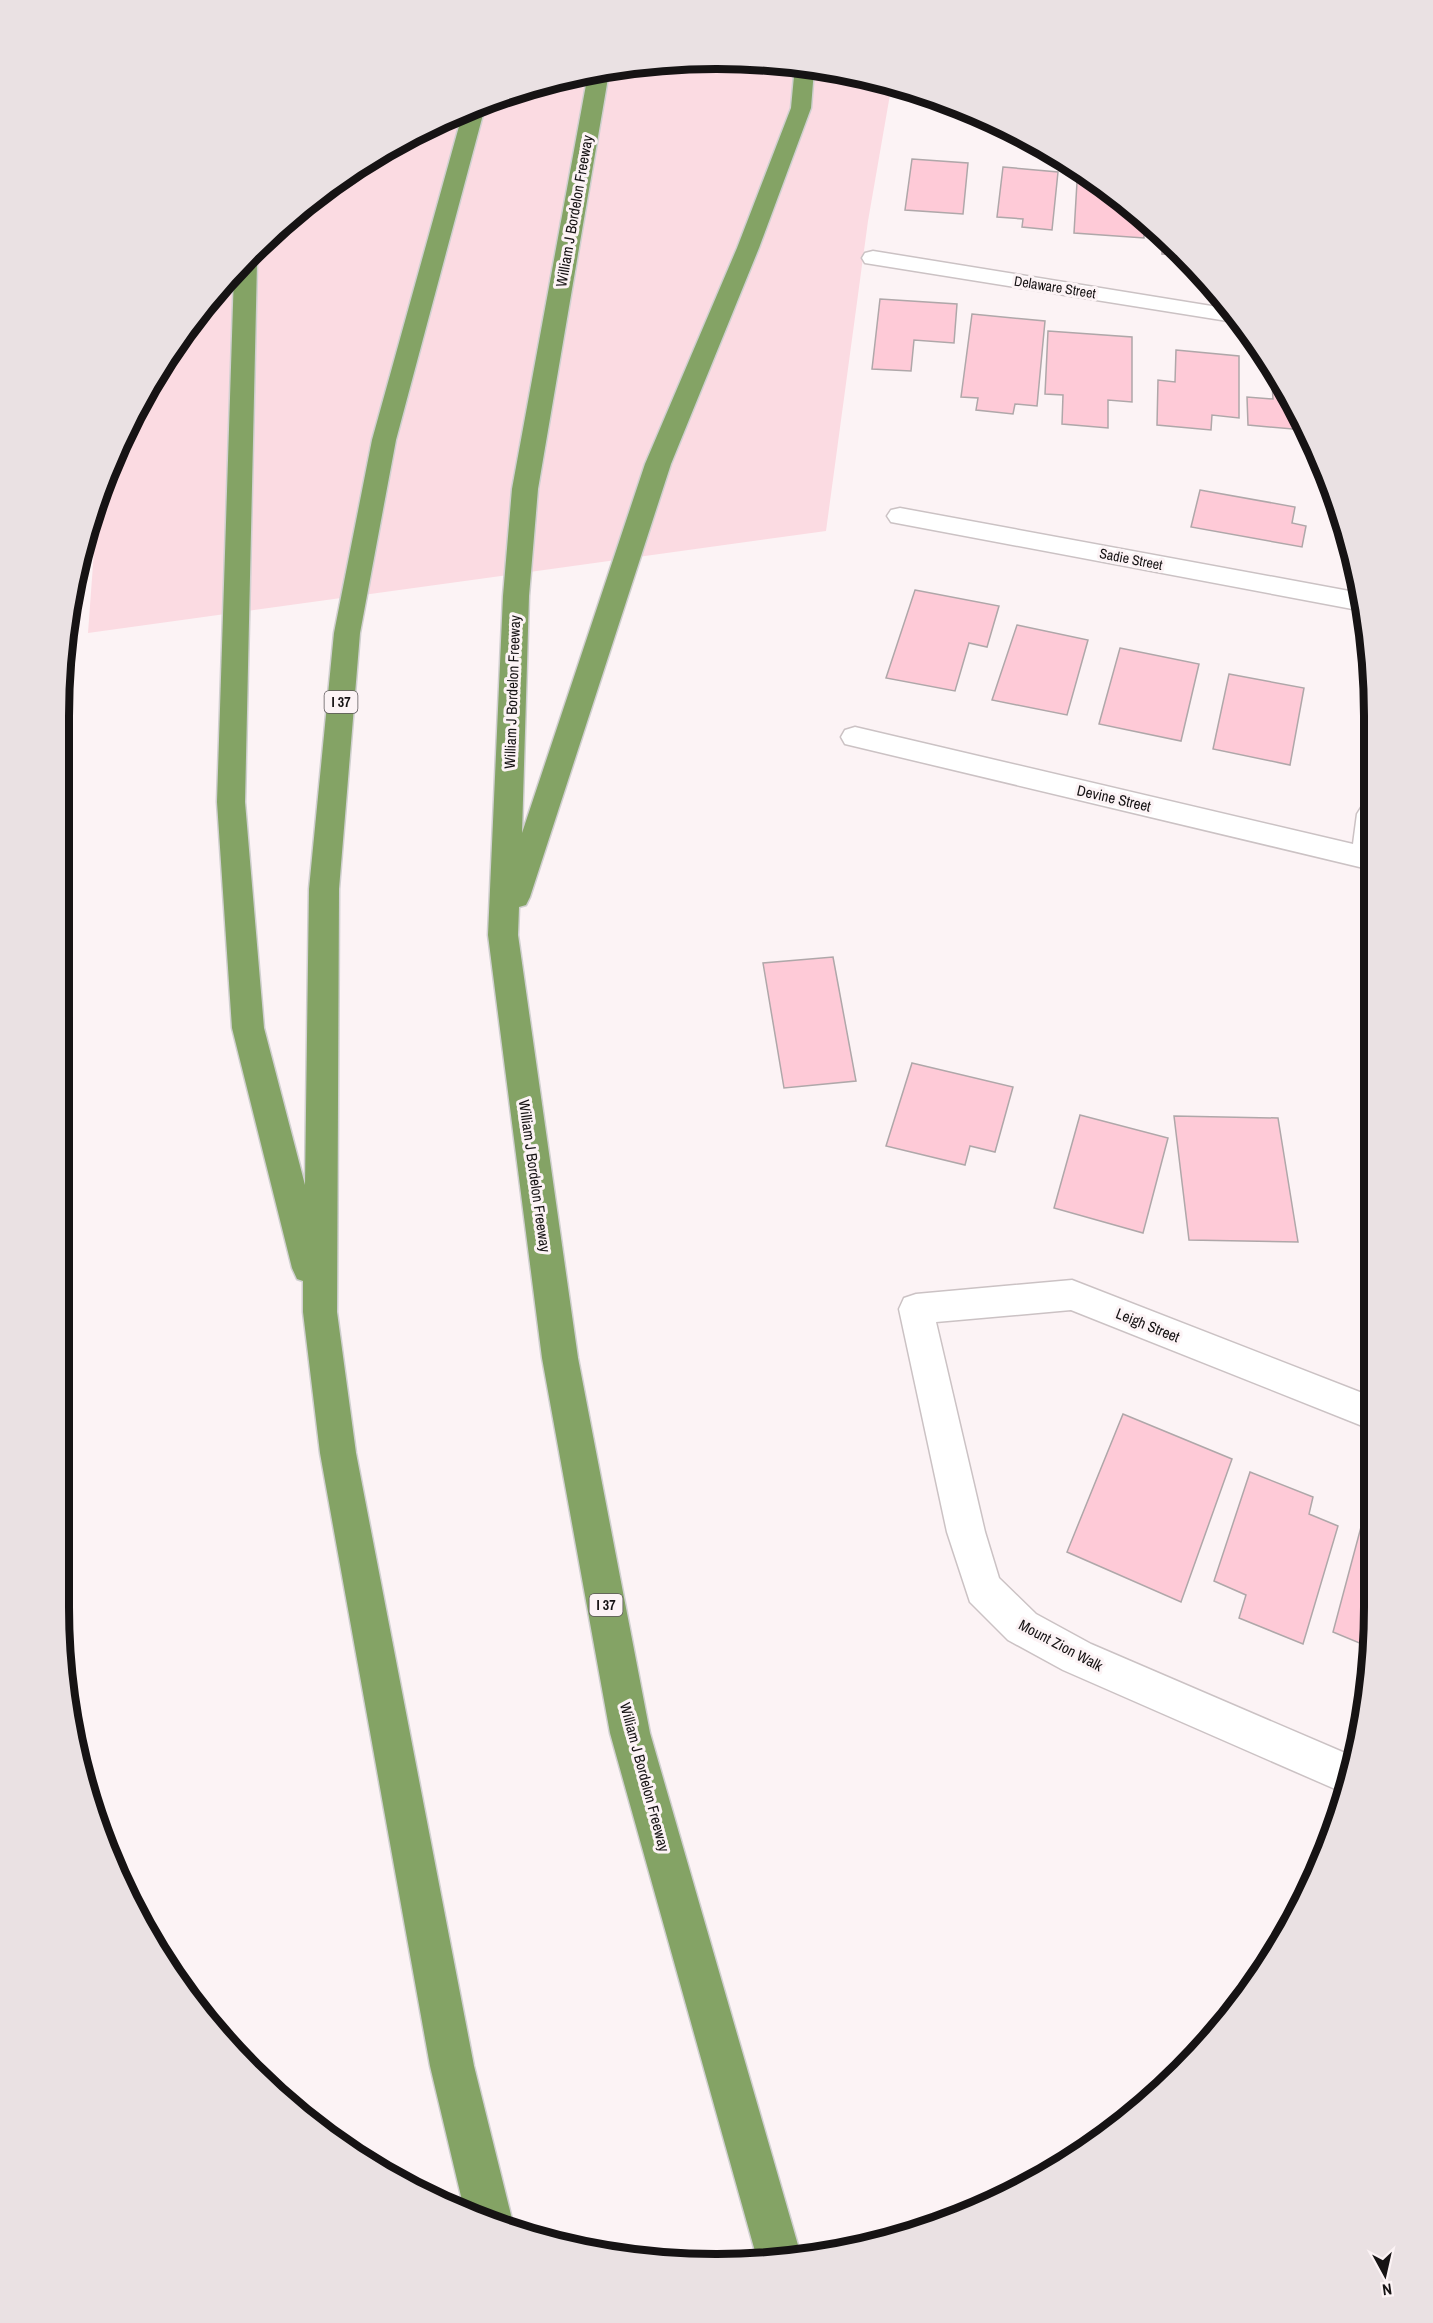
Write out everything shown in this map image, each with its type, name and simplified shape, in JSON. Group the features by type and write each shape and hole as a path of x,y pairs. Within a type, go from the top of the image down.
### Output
{"highway":[{"path":"503,935 658,464 748,248 801,108 803,75"},
{"name":"William J Bordelon Freeway","path":"598,80 525,489 516,596 503,935 560,1358 630,1734 777,2251"},
{"name":"I 37","path":"472,117 384,440 347,633 324,889 320,1312 338,1454 351,1524 452,2066 487,2212"},
{"path":"245,273 240,402 231,790 233,826 248,1028 320,1312"}],"street":[{"name":"Delaware Street","path":"873,258 1224,315"},
{"name":"Sadie Street","path":"900,516 1354,601"},
{"name":"Devine Street","path":"855,737 1364,857"},
{"name":"Leigh Street","path":"916,1309 1072,1295 1364,1411"},
{"name":"Mount Zion Walk","path":"916,1309 966,1532 983,1589 1022,1627 1077,1657 1342,1772"}],"shaded area":[{"path":"674,70 759,70 843,81 890,93 868,221 826,531 88,633 95,535 118,469 156,393 203,322 230,290 290,230 357,178 430,136 469,118 508,103 590,81"}],"building":[{"path":"912,159 968,163 963,214 905,210"},
{"path":"1003,167 1058,172 1052,230 1022,227 1023,219 997,217"},
{"path":"1077,182 1082,182 1143,230 1144,238 1074,233"},
{"path":"880,299 957,304 954,343 914,340 911,371 872,369"},
{"path":"972,314 1045,321 1037,406 1015,404 1013,414 976,410 978,398 961,397"},
{"path":"1048,331 1132,337 1132,402 1108,400 1108,428 1062,424 1063,395 1045,394"},
{"path":"1176,350 1239,356 1239,418 1212,415 1211,430 1157,425 1158,380 1175,382"},
{"path":"1272,385 1297,429 1248,425 1247,397 1273,399"},
{"path":"1200,490 1295,507 1292,523 1306,526 1302,547 1191,527"},
{"path":"915,590 999,606 987,647 969,643 955,691 886,678"},
{"path":"1017,625 1088,640 1067,715 992,700"},
{"path":"1120,648 1199,664 1181,741 1099,724"},
{"path":"1229,674 1304,688 1290,765 1213,749"},
{"path":"833,957 856,1081 784,1088 763,963"},
{"path":"912,1063 1013,1087 995,1152 970,1146 965,1165 886,1146"},
{"path":"1080,1115 1168,1138 1143,1233 1054,1208"},
{"path":"1174,1116 1278,1118 1298,1242 1189,1240"},
{"path":"1123,1414 1232,1459 1181,1602 1067,1552"},
{"path":"1250,1472 1313,1497 1309,1514 1338,1526 1303,1644 1239,1618 1246,1595 1214,1581"},
{"path":"1361,1527 1364,1528 1363,1645 1333,1632"}]}
